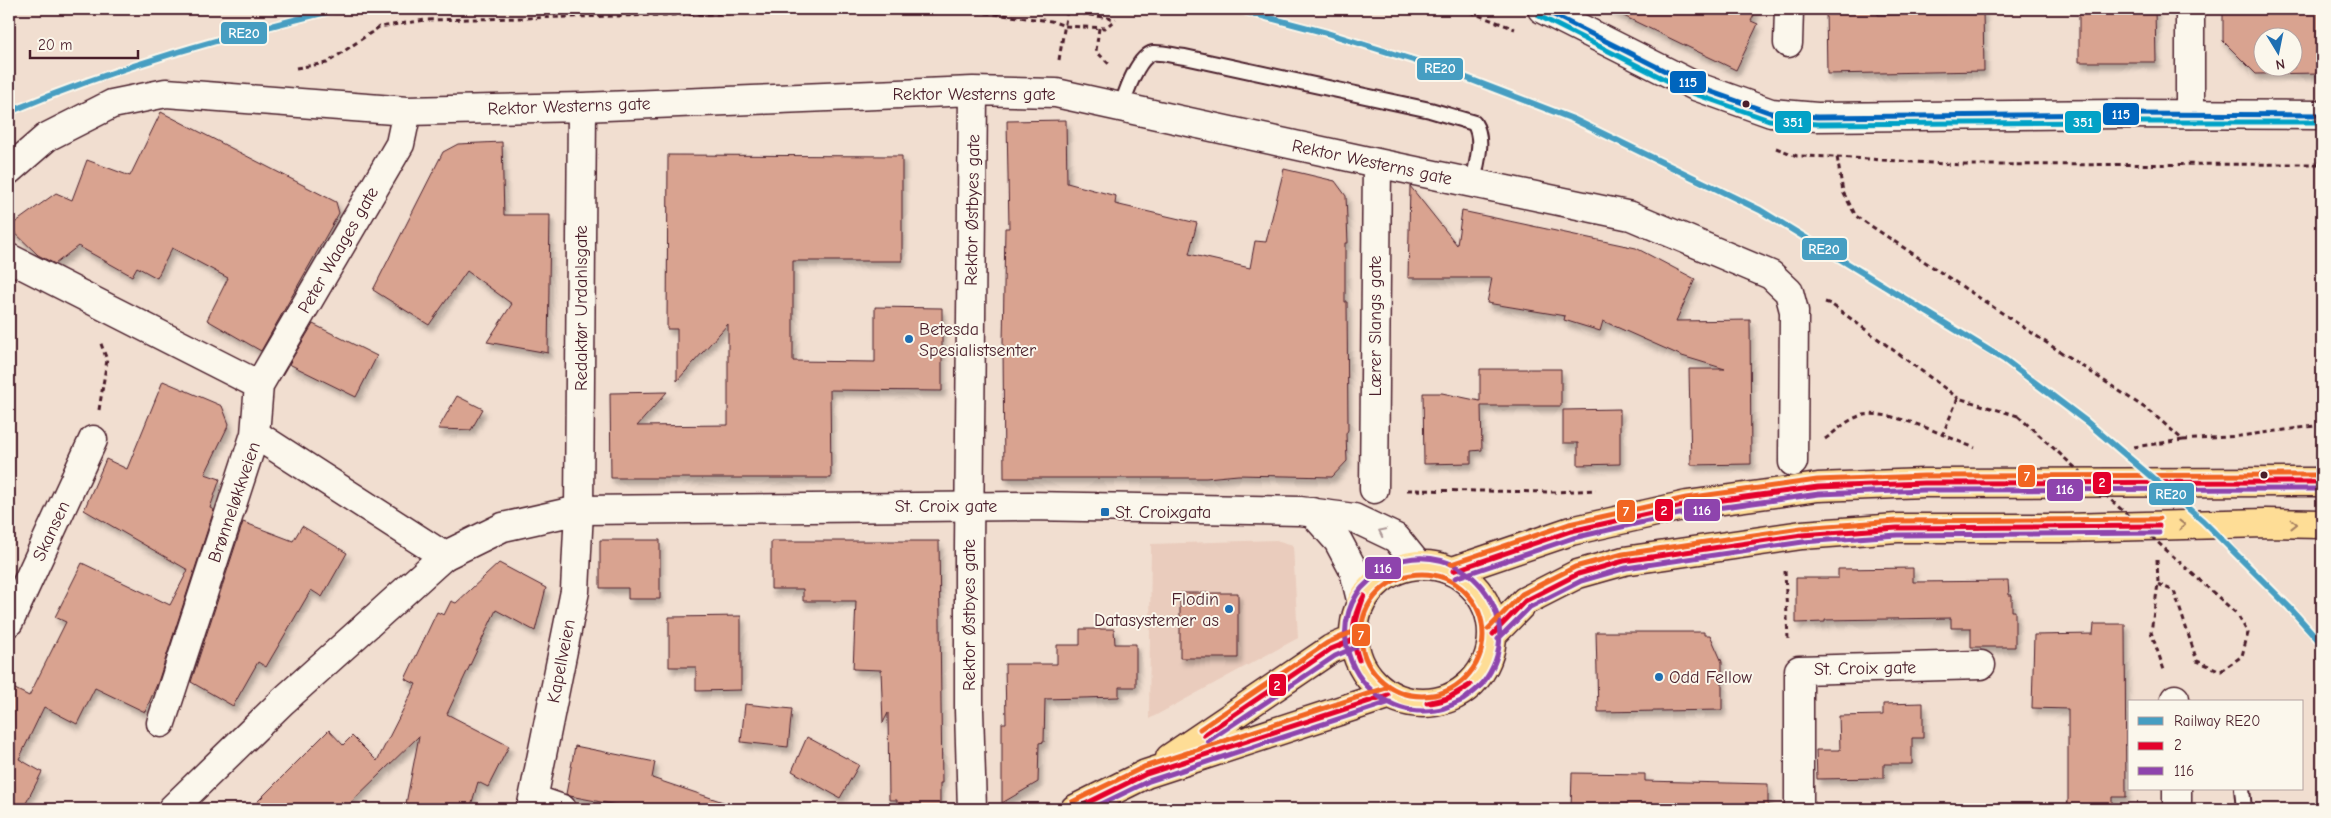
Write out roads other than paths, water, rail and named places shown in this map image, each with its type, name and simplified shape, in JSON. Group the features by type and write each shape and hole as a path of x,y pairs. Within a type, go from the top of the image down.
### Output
{"highway":[{"path":"1453,571 1571,530 1687,505 1818,487 1924,483 2322,482"},
{"path":"1493,634 1525,602 1578,574 1624,561 1802,536 1897,528 2064,528 2266,523 2322,524"},
{"path":"1417,564 1436,565 1453,571 1474,586 1488,608 1493,634 1489,658 1476,679 1458,694 1435,703 1411,703 1388,695 1370,680 1358,661 1353,640 1354,619 1361,600 1375,583 1395,570 1417,564"},
{"path":"1146,774 1289,676 1331,649 1353,640"},
{"path":"1075,809 1146,774 1388,695"}],"street":[{"path":"1542,9 1695,86 1771,113 1817,117 2190,114 2322,115"},
{"path":"1788,43 1789,9"},
{"path":"2190,9 2190,114"},
{"name":"Rektor Westerns gate","path":"9,170 47,137 112,104 166,93 407,111 973,91 1056,92 1377,163 1631,216 1771,275 1789,292 1794,311 1793,462"},
{"name":"Rektor Østbyes gate","path":"972,809 969,710 973,91"},
{"name":"Redaktør Urdahlsgate","path":"579,510 582,106"},
{"name":"Peter Waages gate","path":"256,434 259,385 400,144 407,111"},
{"name":"Lærer Slangs gate","path":"1374,489 1377,163"},
{"path":"9,258 259,385"},
{"name":"Brønneløkkveien","path":"161,723 256,434 444,556"},
{"name":"Skansen","path":"9,622 92,440"},
{"name":"St. Croix gate","path":"579,510 970,506 1312,512 1354,518 1396,538 1417,564"},
{"path":"172,809 284,701 444,556 504,527 579,510"},
{"name":"Kapellveien","path":"532,804 575,592 579,510"},
{"path":"1312,512 1338,540 1354,570 1361,600"},
{"name":"St. Croix gate","path":"1799,809 1800,670 1981,665"},
{"path":"2177,790 2177,809"},
{"path":"532,804 562,809"}],"lane":[{"path":"1121,107 1133,74 1145,57 1150,54 1194,59 1430,110 1474,122 1479,131 1480,140 1473,183"},
{"path":"2242,790 2244,809"}],"rail line":[{"name":"RE20","path":"9,112 90,81 172,54 255,30 339,9"},
{"name":"RE20","path":"1236,9 1327,33 1451,72 1573,119 1760,210 2005,360 2087,422 2203,521 2289,607 2322,644"}],"place":[{"name":"Betesda Spesialistsenter","path":"909,339"},
{"name":"St. Croixgata","path":"1105,512"},
{"name":"Flodin Datasystemer as","path":"1229,609"},
{"name":"Odd Fellow","path":"1659,677"}]}
